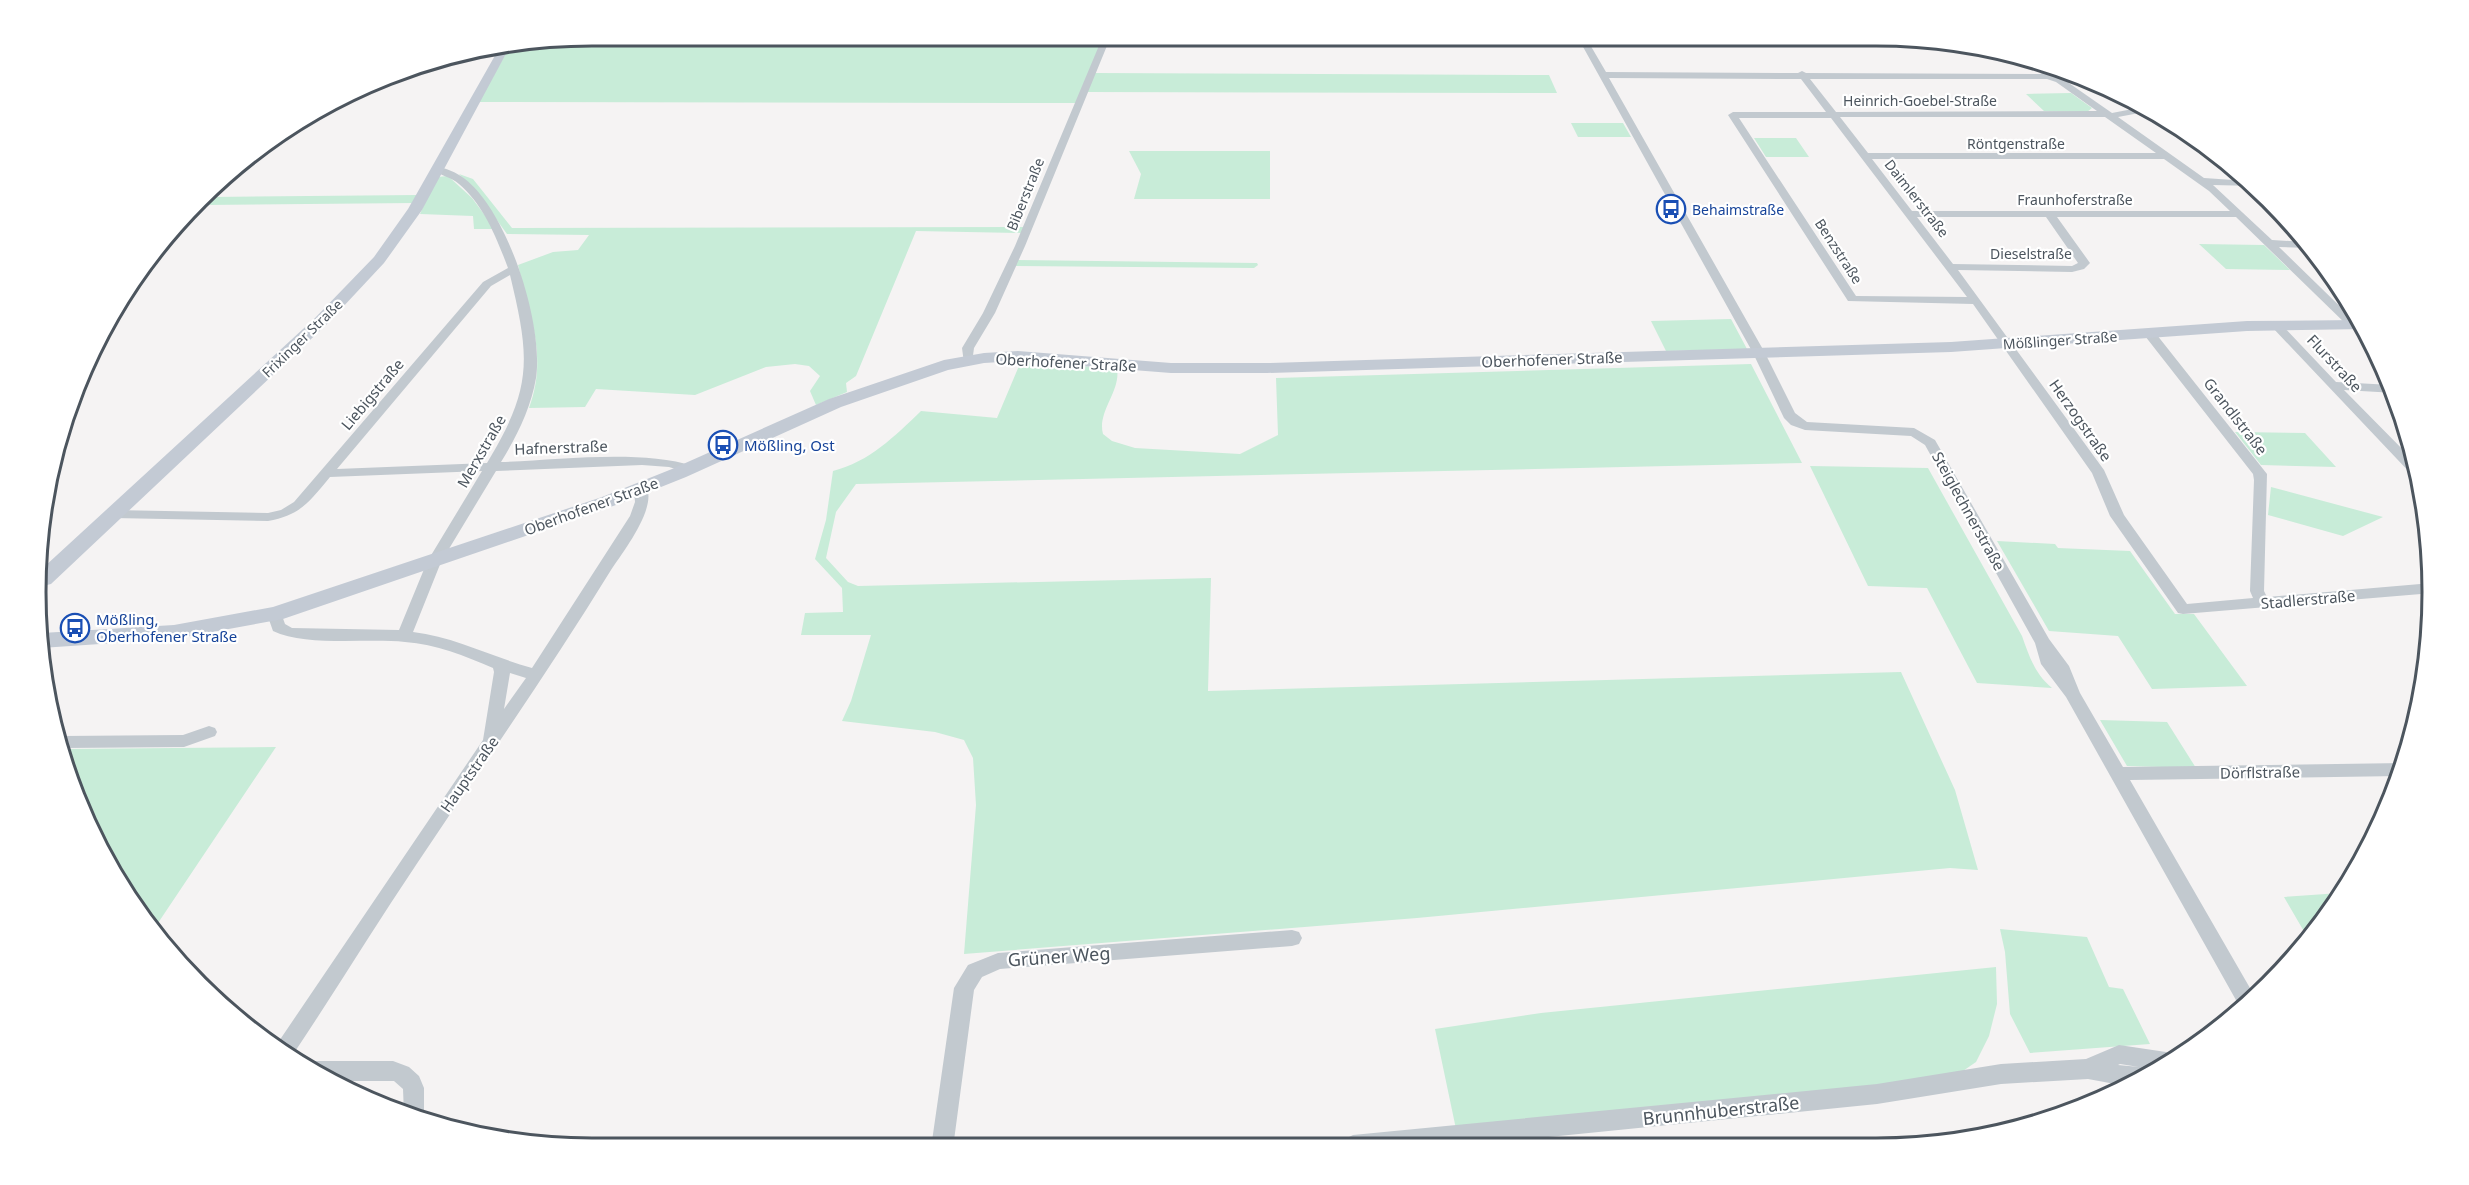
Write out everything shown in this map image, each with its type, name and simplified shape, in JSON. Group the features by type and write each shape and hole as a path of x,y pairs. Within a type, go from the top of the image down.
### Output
{"street":[{"name":"Biberstraße","path":"968,360 968,348 989,314 1020,246 1103,46"},
{"path":"1587,46 1759,353"},
{"name":"Frixinger Straße","path":"47,576 275,365 364,278 415,210 501,54"},
{"path":"1604,75 2042,72"},
{"name":"Daimlerstraße","path":"1802,74 1952,267 2006,344"},
{"path":"2072,83 2109,115 2203,181 2345,313"},
{"name":"Heinrich-Goebel-Straße","path":"1733,115 2109,115 2133,111"},
{"name":"Benzstraße","path":"1733,115 1852,299 1976,301"},
{"name":"Röntgenstraße","path":"1866,156 2167,156"},
{"path":"436,169 454,175 486,210 499,230 514,270"},
{"path":"2203,181 2238,183"},
{"name":"Fraunhoferstraße","path":"1911,214 2239,214"},
{"name":"Dieselstraße","path":"1952,267 2072,269 2080,267 2084,263 2080,256 2049,214"},
{"path":"2267,243 2297,244"},
{"name":"Merxstraße","path":"404,636 434,562 517,423 531,384 531,342 514,270"},
{"name":"Liebigstraße","path":"113,514 277,516 292,511 487,284 502,274 514,270"},
{"name":"Mößlinger Straße","path":"1759,353 2006,344 2277,325 2352,325"},
{"name":"Flurstraße","path":"2277,325 2406,461"},
{"name":"Grandlstraße","path":"2149,333 2260,474 2262,480 2257,591 2263,603"},
{"name":"Herzogstraße","path":"2006,344 2098,473 2117,516 2182,609"},
{"name":"Oberhofener Straße","path":"49,641 174,632 275,614 434,562 641,489 865,391 920,372 968,360 1018,356 1171,368 1223,368 1759,353"},
{"name":"Steiglechnerstraße","path":"1759,353 1789,416 1796,422 1805,426 1914,432 1930,443 2043,643 2044,656 2052,672 2072,693 2244,997"},
{"path":"2335,386 2383,388"},
{"name":"Hafnerstraße","path":"327,473 642,461 670,463 688,469"},
{"name":"Hauptstraße","path":"288,1045 409,861 537,675 637,516 644,494 641,489"},
{"name":"Stadlerstraße","path":"2182,609 2422,589"},
{"path":"275,614 278,627 290,633 404,636 427,639 500,665 537,675"},
{"path":"490,744 502,672 500,665"},
{"path":"67,742 184,741 209,732"},
{"name":"Dörflstraße","path":"2117,774 2394,769"},
{"name":"Grüner Weg","path":"943,1138 964,988 975,970 998,961 1292,938"},
{"name":"Brunnhuberstraße","path":"2088,1069 2119,1054 2157,1060"},
{"name":"Brunnhuberstraße","path":"1434,1138 1877,1094 2001,1074 2088,1069 2128,1077"},
{"path":"330,1071 393,1071 405,1075 413,1083 414,1109"}],"green space":[{"path":"592,46 1100,46 1077,103 478,102 506,54 521,51"},
{"path":"1094,73 1549,75 1557,93 1087,92"},
{"path":"2071,93 2092,108 2087,112 2044,111 2026,94"},
{"path":"1571,123 1623,123 1631,137 1578,137"},
{"path":"1754,138 1796,138 1809,157 1766,157"},
{"path":"1129,151 1270,151 1270,199 1134,199 1141,174"},
{"path":"459,174 473,179 512,228 1026,227 1023,233 916,231 856,376 846,383 847,392 816,405 810,391 820,376 809,366 795,364 766,367 695,395 596,389 585,407 529,408 537,371 537,354 532,319 518,265 553,252 578,250 589,235 507,234 478,194"},
{"path":"448,176 472,198 495,229 474,229 473,216 420,214 437,177"},
{"path":"417,195 414,203 207,205 216,197"},
{"path":"2199,244 2264,245 2290,270 2226,269"},
{"path":"1017,260 1257,263 1258,265 1254,268 1014,266"},
{"path":"1731,319 1747,349 1666,351 1651,321"},
{"path":"1021,361 1117,369 1116,385 1102,426 1103,434 1112,441 1135,448 1240,454 1278,435 1276,378 1751,364 1802,463 856,484 836,512 826,558 848,582 858,586 1211,578 1208,691 1901,672 1955,790 1978,870 1950,868 1417,918 964,954 976,805 973,758 964,740 935,732 842,721 851,701 871,635 801,635 805,613 843,612 842,588 815,559 826,520 833,471 870,455 921,411 997,418"},
{"path":"2235,432 2305,433 2336,467 2261,465"},
{"path":"1810,466 1928,468 2022,636 2033,664 2052,688 1977,683 1927,588 1868,586"},
{"path":"2271,487 2383,517 2343,536 2268,515"},
{"path":"1997,541 2055,544 2058,548 2130,551 2175,614 2194,614 2247,686 2152,689 2118,636 2049,631"},
{"path":"2100,720 2167,722 2196,768 2127,766"},
{"path":"276,747 158,923 120,866 103,834 88,801 69,749"},
{"path":"2332,894 2304,932 2284,897"},
{"path":"2000,929 2087,937 2109,987 2123,989 2150,1044 2030,1053 2010,1014 2005,952"},
{"path":"1996,967 1997,1004 1989,1036 1976,1062 1960,1073 1941,1078 1456,1129 1435,1029 1541,1013"}],"place":[{"name":"Behaimstraße","path":"1671,209"},
{"name":"Mößling, Ost","path":"723,445"},
{"name":"Mößling, Oberhofener Straße","path":"75,628"}]}
